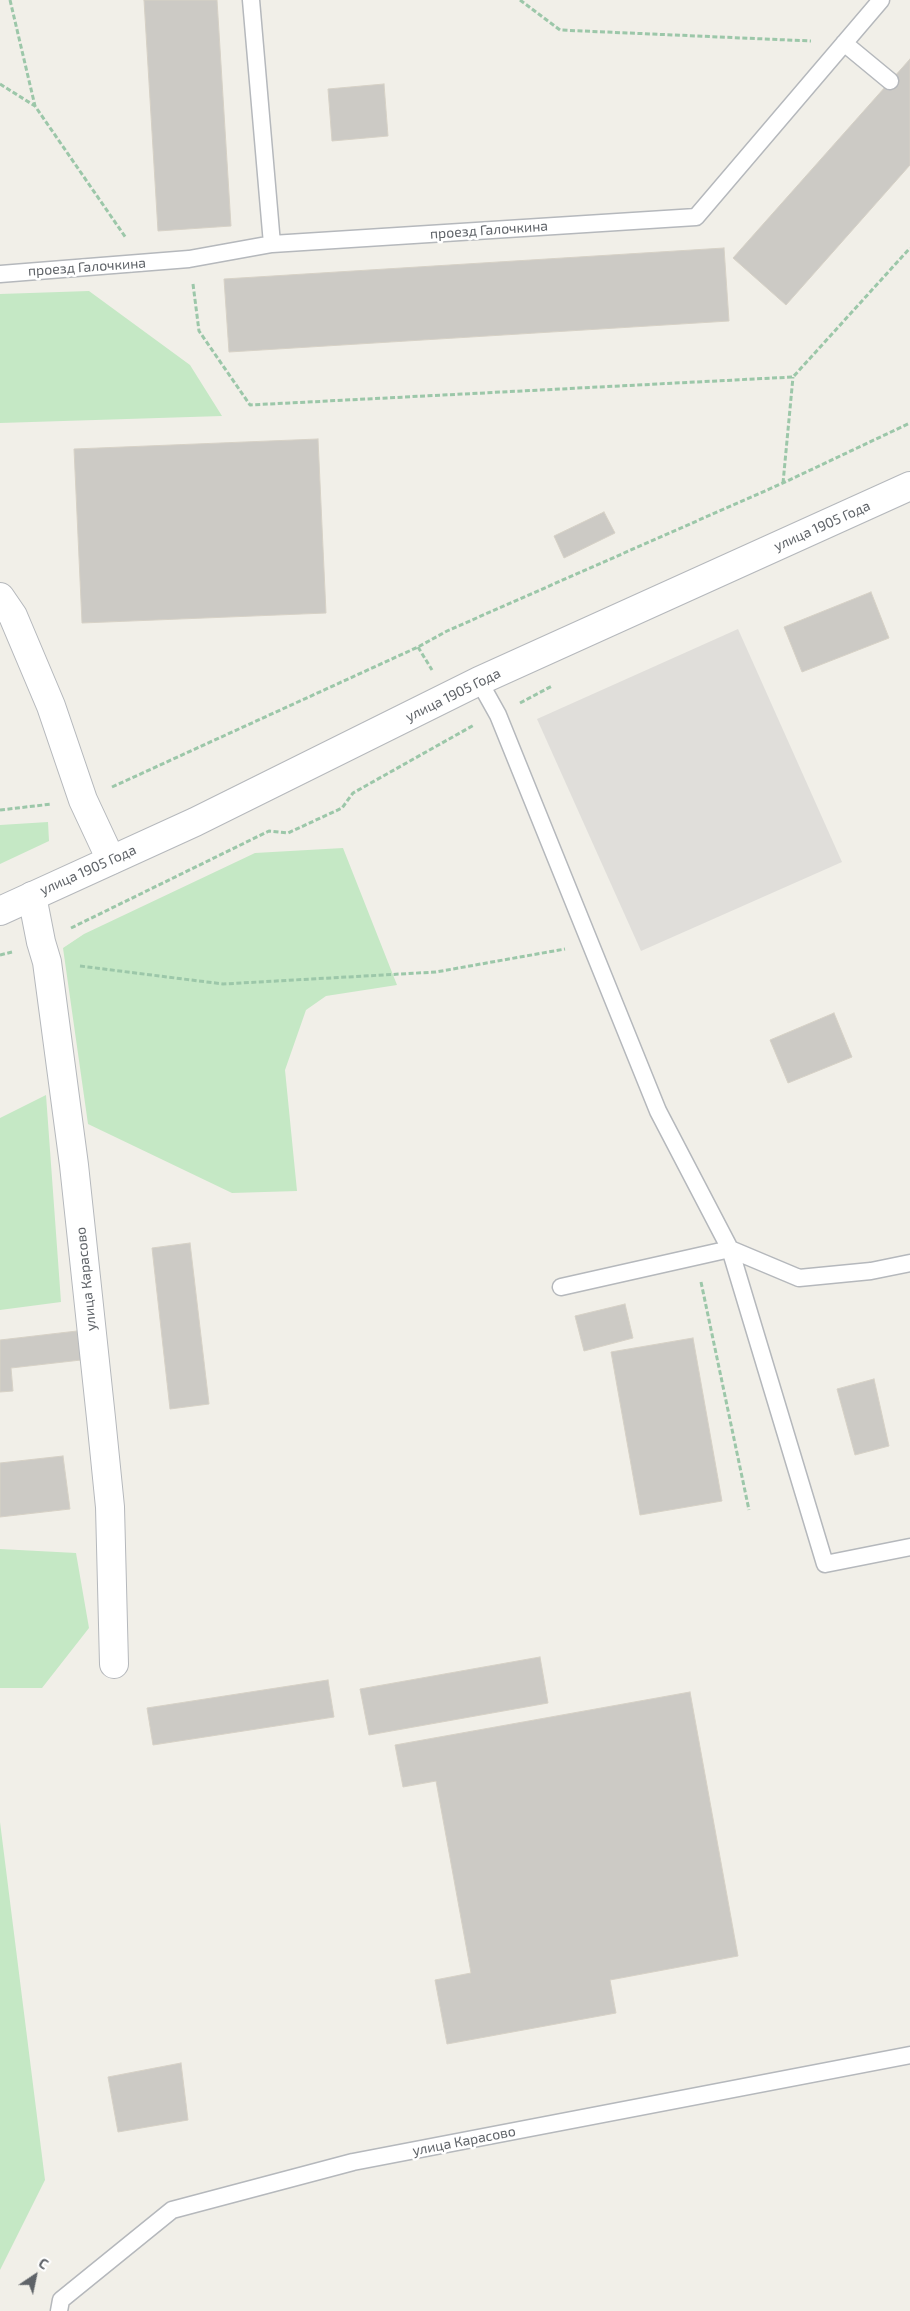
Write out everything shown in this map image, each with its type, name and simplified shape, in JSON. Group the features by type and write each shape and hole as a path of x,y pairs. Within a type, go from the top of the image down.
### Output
{"street":[{"name":"улица 1905 Года","path":"0,911 195,822 479,681 910,486"},
{"path":"0,597 13,616 51,706 83,800 111,860"},
{"name":"улица Карасово","path":"32,896 44,952 74,1166 110,1507 114,1664"}],"lane":[{"path":"251,0 272,244"},
{"name":"проезд Галочкина","path":"0,274 189,259 272,244 696,217 881,0"},
{"path":"844,43 890,82"},
{"path":"479,681 498,716 658,1112 730,1249 825,1564 910,1547"},
{"path":"561,1288 730,1249 799,1278 871,1271 910,1263"},
{"name":"улица Карасово","path":"59,2311 61,2300 172,2210 353,2162 910,2055"}],"path":[{"path":"10,0 35,106 143,263"},
{"path":"520,0 560,30 844,43"},
{"path":"0,84 35,106"},
{"path":"783,482 793,377 910,248"},
{"path":"189,259 198,331 250,404 793,377"},
{"path":"0,810 83,800 418,647 447,631 783,482 910,423"},
{"path":"44,952 269,831 288,833 342,808 353,793 478,723 498,716 557,683"},
{"path":"0,955 44,952 223,984 436,972 574,947"}],"shaded area":[{"path":"738,629 842,862 641,951 537,719"}],"green space":[{"path":"89,291 190,365 222,416 0,423 0,294"},
{"path":"48,822 49,841 0,864 0,825"},
{"path":"343,848 397,985 326,996 306,1010 285,1070 297,1191 232,1193 88,1124 63,948 84,934 255,853"},
{"path":"46,1095 61,1302 0,1310 0,1118"},
{"path":"0,1549 76,1553 89,1628 42,1688 0,1688"},
{"path":"0,1822 45,2180 0,2270"}],"building":[{"path":"144,0 217,0 231,226 158,231"},
{"path":"910,59 910,165 786,305 733,258"},
{"path":"384,84 388,136 332,141 328,89"},
{"path":"724,248 729,321 229,352 224,279"},
{"path":"318,439 326,613 82,623 74,449"},
{"path":"604,512 615,533 564,558 554,536"},
{"path":"871,592 889,638 802,672 784,627"},
{"path":"834,1013 852,1057 788,1083 770,1040"},
{"path":"190,1243 209,1404 170,1409 152,1248"},
{"path":"625,1304 633,1338 584,1351 575,1316"},
{"path":"77,1331 81,1360 11,1368 13,1391 0,1392 0,1340"},
{"path":"693,1338 722,1501 640,1515 611,1352"},
{"path":"874,1379 889,1446 855,1455 837,1389"},
{"path":"63,1456 70,1509 0,1517 0,1463"},
{"path":"540,1657 548,1703 369,1735 360,1689"},
{"path":"328,1680 334,1717 153,1745 147,1708"},
{"path":"690,1692 738,1956 610,1980 616,2013 447,2044 435,1980 471,1973 436,1781 403,1787 395,1745"},
{"path":"181,2063 188,2120 118,2132 108,2077"}]}
